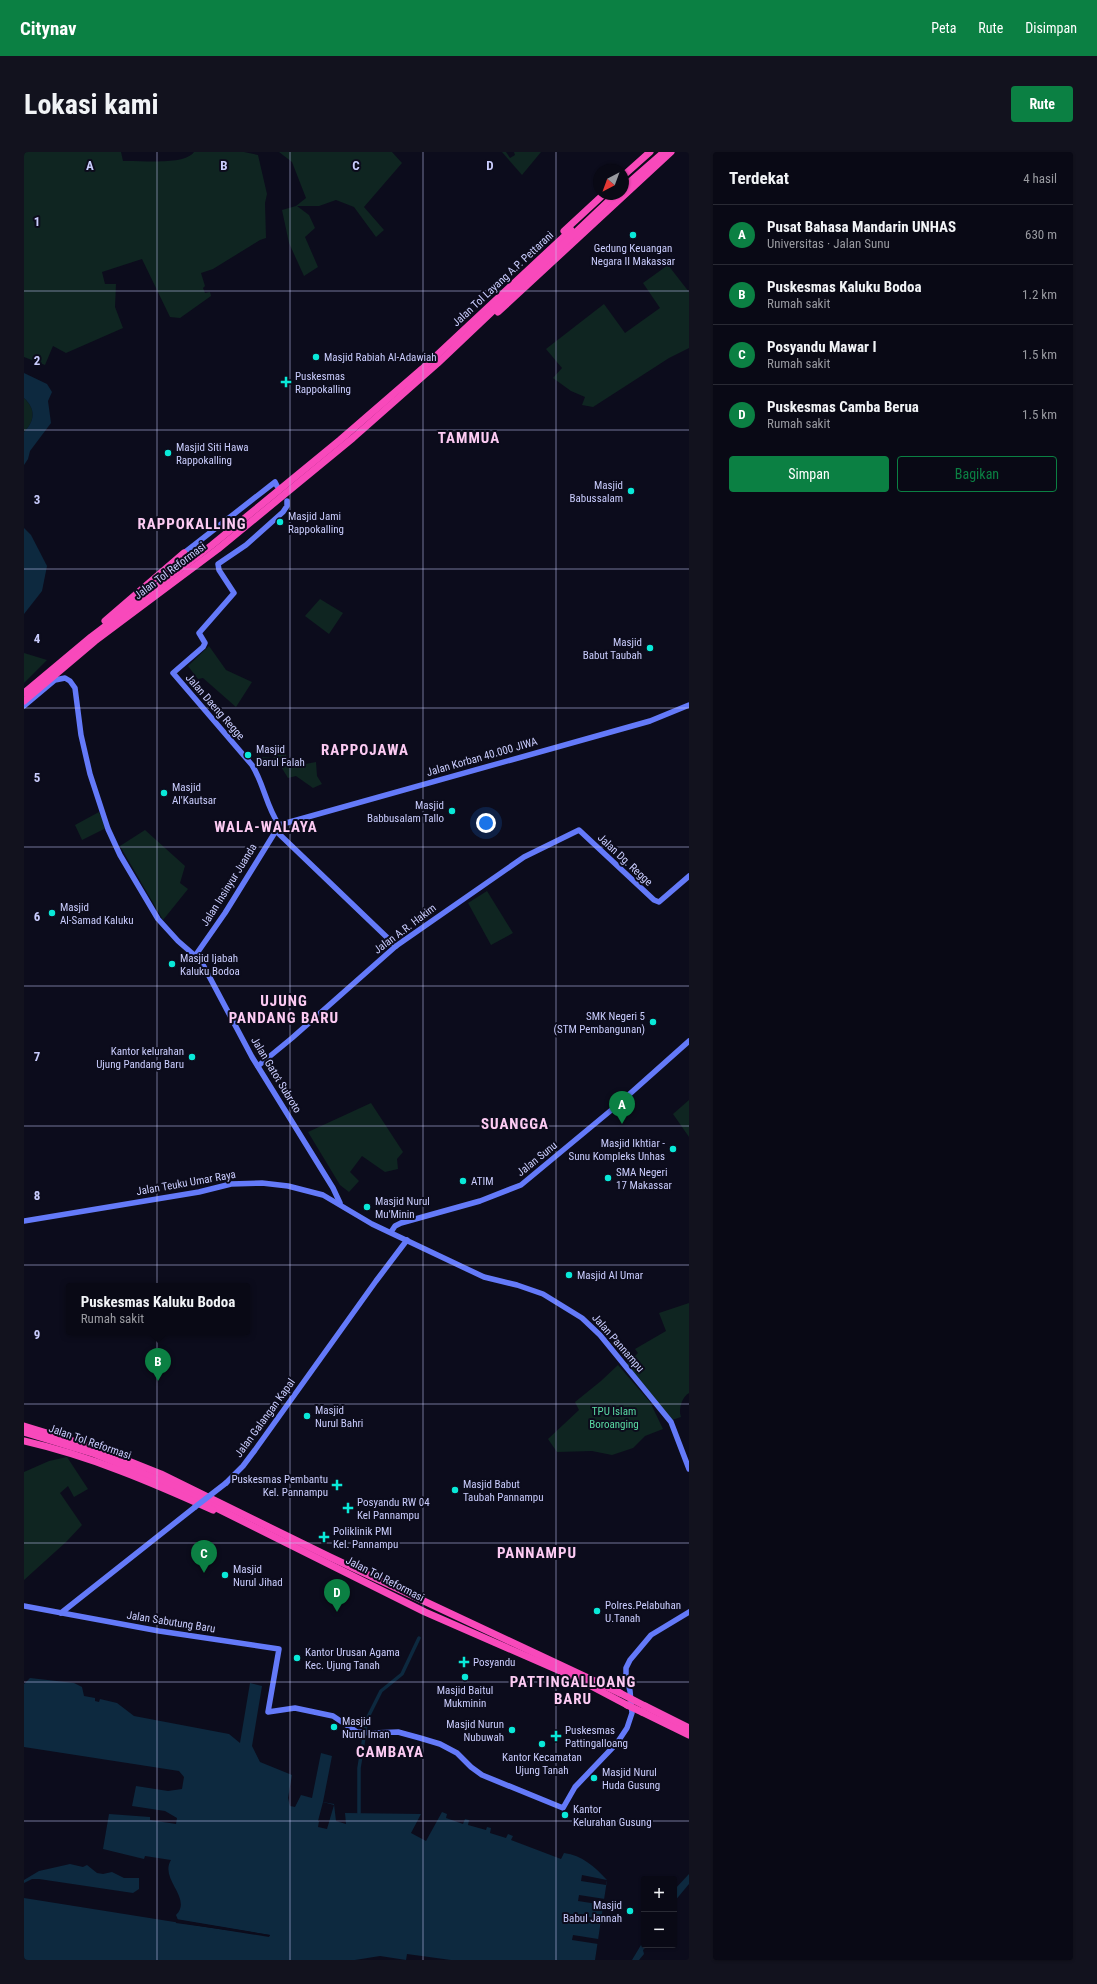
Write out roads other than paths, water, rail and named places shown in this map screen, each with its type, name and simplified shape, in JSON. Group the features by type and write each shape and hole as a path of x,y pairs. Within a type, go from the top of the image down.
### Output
{"highway":[{"path":"629,171 650,152"},
{"path":"629,177 657,152"},
{"path":"629,183 664,152"},
{"path":"410,388 442,364 531,284 671,152"},
{"path":"443,350 498,293 598,200"},
{"name":"Jalan Tol Layang A.P. Pettarani","path":"411,380 604,200"},
{"name":"Jalan Tol Layang A.P. Pettarani","path":"438,363 610,200"},
{"name":"Jalan Tol Reformasi","path":"24,701 95,641 259,515 438,363"},
{"name":"Jalan Tol Reformasi","path":"24,693 67,657 259,507 411,380"},
{"path":"67,657 77,645 184,553"},
{"path":"24,1421 66,1438"},
{"name":"Jalan Tol Reformasi","path":"24,1426 66,1438 123,1458 194,1489 330,1557 620,1693 643,1709 689,1735"},
{"name":"Jalan Tol Reformasi","path":"24,1434 69,1446 118,1462 164,1482 425,1612 574,1677 627,1705 643,1709 689,1728"},
{"path":"24,1441 95,1460 158,1485 327,1562"}],"street":[{"path":"184,553 275,482 277,486"},
{"name":"Jalan Daeng Regge","path":"279,825 268,806 252,765 174,673 204,647 205,644 199,633 234,593 218,570 218,564 246,545 283,512 287,506 287,501"},
{"name":"Jalan Gatot Subroto","path":"24,706 55,680 63,678 72,684 76,693 85,757 108,829 133,878 158,920 178,941 201,961 258,1066 333,1188 340,1203"},
{"name":"Jalan Korban 40.000 JIWA","path":"279,825 650,721 689,705"},
{"name":"Jalan Insinyur Juanda","path":"195,956 225,913 279,825"},
{"name":"Jalan Dg. Regge","path":"579,830 642,891 654,900 659,902 689,876"},
{"name":"Jalan A.R. Hakim","path":"258,1066 396,946 524,857 579,830"},
{"path":"276,831 396,946"},
{"name":"Jalan Sunu","path":"393,1233 395,1226 401,1223 480,1201 521,1185 615,1107 689,1041"},
{"name":"Jalan Teuku Umar Raya","path":"24,1221 244,1183 288,1186 324,1195 340,1203 372,1224 393,1233"},
{"name":"Jalan Pannampu","path":"393,1233 484,1277 517,1285 543,1294 585,1320 600,1335 671,1422 689,1469"},
{"name":"Jalan Galangan Kapal","path":"61,1613 226,1483 243,1466 405,1239"},
{"path":"24,1606 61,1613"},
{"name":"Jalan Sabutung Baru","path":"61,1613 159,1631 279,1649 268,1712 291,1708 315,1712 337,1718 352,1730 365,1733 398,1732 440,1744 457,1753 471,1767 482,1775 563,1808 575,1787 624,1733 632,1713 630,1691 626,1675 626,1668 630,1660 651,1635 689,1612"}],"water":[{"path":"24,373 47,384 52,392 48,401 51,423 30,451 28,459 24,465 24,432 28,428 33,415 31,406 24,398"},
{"path":"24,528 31,535 47,566 42,591 24,614"},
{"path":"30,1678 74,1683 82,1687 84,1696 95,1698 95,1701 99,1702 100,1699 117,1703 134,1716 229,1734 240,1743 250,1683 262,1686 252,1746 260,1762 292,1775 288,1798 290,1806 295,1807 301,1795 312,1798 321,1753 332,1756 323,1802 334,1804 336,1821 346,1824 345,1813 421,1814 411,1833 426,1841 442,1812 447,1814 446,1818 463,1824 465,1819 469,1820 468,1825 486,1830 487,1827 491,1828 490,1833 506,1838 508,1834 513,1836 511,1840 561,1859 564,1853 577,1856 593,1866 607,1880 595,1960 451,1960 407,1954 406,1960 380,1956 355,1960 24,1960 24,1898 269,1937 270,1935 178,1920 176,1915 180,1909 181,1902 169,1874 168,1867 171,1860 145,1856 144,1859 103,1849 109,1814 150,1817 150,1820 176,1824 177,1818 165,1811 132,1806 136,1786 168,1791 182,1789 184,1777 179,1771 24,1747 24,1684"},
{"path":"70,1864 83,1867 87,1865 97,1873 103,1874 112,1872 124,1878 139,1878 139,1889 133,1893 39,1879 32,1879 24,1883 24,1880 39,1871"},
{"path":"689,1874 689,1884 677,1898 677,1887"},
{"path":"641,1945 641,1948 645,1948 643,1950 644,1954 639,1960 632,1960"}],"waterway":[{"path":"359,1813 359,1768 367,1719 381,1691 402,1674 419,1638"}],"place":[{"name":"Gedung Keuangan Negara II Makassar","path":"633,235"},
{"name":"Masjid Rabiah Al-Adawiah","path":"316,357"},
{"name":"Puskesmas Rappokalling","path":"286,382"},
{"name":"Masjid Siti Hawa Rappokalling","path":"168,453"},
{"name":"Masjid Babussalam","path":"631,491"},
{"name":"Masjid Jami Rappokalling","path":"280,522"},
{"name":"Masjid Babut Taubah","path":"650,648"},
{"name":"Masjid Darul Falah","path":"248,755"},
{"name":"Masjid Al'Kautsar","path":"164,793"},
{"name":"Masjid Babbusalam Tallo","path":"452,811"},
{"name":"Masjid Al-Samad Kaluku","path":"52,913"},
{"name":"Masjid Ijabah Kaluku Bodoa","path":"172,964"},
{"name":"SMK Negeri 5 (STM Pembangunan)","path":"653,1022"},
{"name":"Kantor kelurahan Ujung Pandang Baru","path":"192,1057"},
{"name":"Pusat Bahasa Mandarin UNHAS","path":"622,1124"},
{"name":"Masjid Ikhtiar - Sunu Kompleks Unhas","path":"673,1149"},
{"name":"SMA Negeri 17 Makassar","path":"608,1178"},
{"name":"ATIM","path":"463,1181"},
{"name":"Masjid Nurul Mu'Minin","path":"367,1207"},
{"name":"Masjid Al Umar","path":"569,1275"},
{"name":"Puskesmas Kaluku Bodoa","path":"158,1381"},
{"name":"Masjid Nurul Bahri","path":"307,1416"},
{"name":"Puskesmas Pembantu Kel. Pannampu","path":"337,1485"},
{"name":"Masjid Babut Taubah Pannampu","path":"455,1490"},
{"name":"Posyandu RW 04 Kel Pannampu","path":"348,1508"},
{"name":"Poliklinik PMI Kel. Pannampu","path":"324,1537"},
{"name":"Posyandu Mawar I","path":"204,1573"},
{"name":"Masjid Nurul Jihad","path":"225,1575"},
{"name":"Polres.Pelabuhan U.Tanah","path":"597,1611"},
{"name":"Puskesmas Camba Berua","path":"337,1612"},
{"name":"Kantor Urusan Agama Kec. Ujung Tanah","path":"297,1658"},
{"name":"Posyandu","path":"464,1662"},
{"name":"Masjid Baitul Mukminin","path":"465,1677"},
{"name":"Masjid Nurul Iman","path":"334,1727"},
{"name":"Masjid Nurun Nubuwah","path":"512,1730"},
{"name":"Puskesmas Pattingalloang","path":"556,1736"},
{"name":"Kantor Kecamatan Ujung Tanah","path":"542,1744"},
{"name":"Masjid Nurul Huda Gusung","path":"594,1778"},
{"name":"Kantor Kelurahan Gusung","path":"565,1815"},
{"name":"Masjid Babul Jannah","path":"630,1911"}],"district":[{"name":"TAMMUA","path":"469,438"},
{"name":"RAPPOKALLING","path":"192,524"},
{"name":"RAPPOJAWA","path":"365,750"},
{"name":"WALA-WALAYA","path":"266,827"},
{"name":"UJUNG PANDANG BARU","path":"284,1010"},
{"name":"SUANGGA","path":"515,1124"},
{"name":"PANNAMPU","path":"537,1553"},
{"name":"PATTINGALLOANG BARU","path":"573,1690"},
{"name":"CAMBAYA","path":"390,1752"}],"park label":[{"name":"TPU Islam Boroanging","path":"614,1417"}]}
